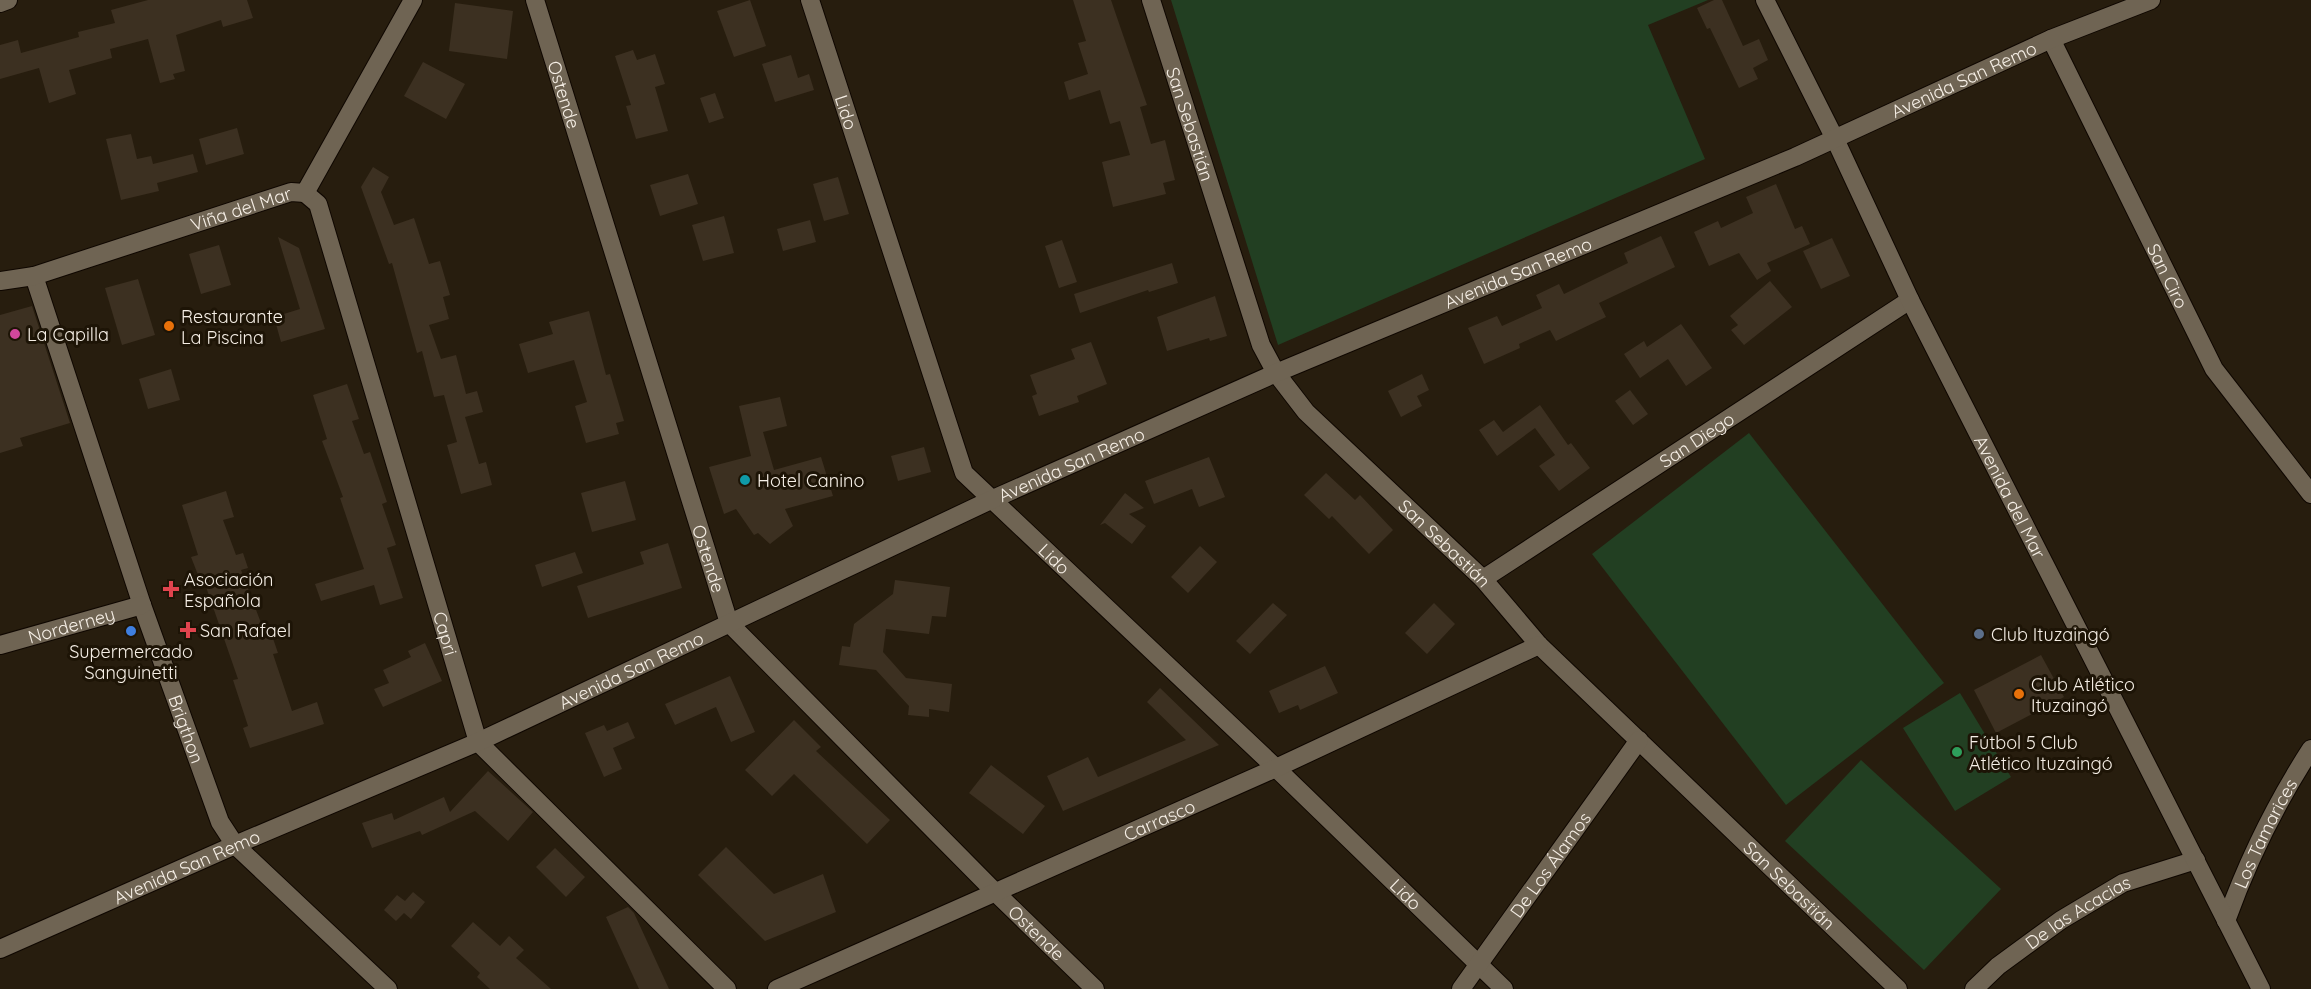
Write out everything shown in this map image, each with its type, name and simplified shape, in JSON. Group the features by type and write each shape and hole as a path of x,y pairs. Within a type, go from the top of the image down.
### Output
{"street":[{"path":"0,3 8,0"},
{"name":"Viña del Mar","path":"0,281 34,276 291,192 305,193 413,0"},
{"name":"Ostende","path":"535,0 729,623 994,891 1095,989"},
{"name":"Lido","path":"810,0 964,473 1276,768 1504,989"},
{"name":"San Sebastián","path":"1151,0 1261,345 1276,373 1306,412 1483,579 1539,645 1898,989"},
{"name":"Avenida del Mar","path":"1765,0 1835,139 1910,300 2261,989"},
{"name":"Avenida San Remo","path":"0,949 235,845 478,742 993,499 1276,373 1835,139 2051,39 2146,1"},
{"name":"San Ciro","path":"2051,39 2214,369 2311,494"},
{"name":"Capri","path":"305,193 318,204 478,742 727,989"},
{"name":"Brigthon","path":"34,276 142,605 220,822 235,845 388,989"},
{"name":"San Diego","path":"1483,579 1910,300"},
{"name":"Norderney","path":"0,645 142,605"},
{"name":"Carrasco","path":"777,989 1276,768 1539,645"},
{"name":"De Los Álamos","path":"1461,989 1639,740"},
{"name":"Los Tamarices","path":"2226,921 2241,880 2287,785 2311,749"},
{"name":"De las Acacias","path":"1974,989 1998,966 2061,920 2123,883 2196,860"}],"green space":[{"path":"1171,0 1708,0 1648,25 1705,159 1278,345"},
{"path":"1749,433 1944,683 1786,805 1592,554"},
{"name":"Fútbol 5 Club Atlético Ituzaingó","path":"1960,693 2011,777 1955,811 1903,728"},
{"path":"1861,760 2001,889 1924,970 1785,841"}],"building":[{"path":"148,0 247,0 253,18 223,27 221,20 176,35 185,71 173,74 175,79 160,83 148,39 110,49 112,58 69,70 76,94 49,103 39,68 0,79 0,45 18,40 21,53 79,37 78,32 115,23 111,10"},
{"path":"750,0 766,46 734,57 717,11"},
{"path":"1073,0 1111,0 1147,105 1140,107 1151,144 1165,140 1175,180 1163,183 1166,194 1113,207 1102,162 1130,155 1120,121 1110,124 1100,90 1069,100 1064,82 1088,74 1078,43 1086,41"},
{"path":"1714,0 1722,0 1743,46 1759,39 1768,60 1753,68 1758,79 1739,88 1710,28 1707,29 1697,8"},
{"path":"455,3 513,11 507,59 449,51"},
{"path":"633,50 637,60 655,54 665,84 655,87 668,131 636,139 626,106 631,105 615,56"},
{"path":"791,55 798,78 809,74 814,90 775,102 762,64"},
{"path":"423,62 465,84 446,119 404,96"},
{"path":"715,93 724,118 709,123 700,98"},
{"path":"237,128 244,154 206,165 199,139"},
{"path":"131,134 137,159 151,156 153,164 193,154 198,172 157,183 159,191 121,200 106,139"},
{"path":"373,167 389,177 381,192 394,225 414,218 429,264 440,261 450,295 443,297 449,319 429,325 441,359 456,355 466,394 477,391 483,412 465,417 479,464 486,462 492,485 461,494 447,445 457,442 444,395 434,397 422,351 417,353 392,263 389,264 361,187"},
{"path":"688,174 698,204 660,216 650,185"},
{"path":"838,177 849,214 824,221 813,184"},
{"path":"1776,184 1795,229 1802,226 1810,244 1767,263 1771,271 1757,280 1739,253 1709,266 1694,232 1718,221 1721,228 1753,213 1746,197"},
{"path":"724,216 734,253 703,261 692,225"},
{"path":"810,220 816,242 783,251 777,229"},
{"path":"1661,236 1675,267 1599,303 1606,317 1556,341 1550,330 1519,344 1520,348 1484,364 1468,328 1497,316 1502,326 1542,308 1536,295 1559,284 1564,294 1628,263 1624,253"},
{"path":"278,237 299,248 325,329 281,342 274,317 300,309"},
{"path":"1832,238 1850,276 1821,289 1803,251"},
{"path":"1062,240 1077,282 1059,288 1045,246"},
{"path":"219,245 231,285 201,294 189,254"},
{"path":"1172,263 1178,283 1149,292 1148,290 1080,313 1074,294"},
{"path":"138,279 155,335 122,345 105,288"},
{"path":"1770,281 1792,307 1744,345 1731,330 1738,325 1730,316"},
{"path":"1215,296 1227,336 1210,341 1209,338 1167,351 1157,317"},
{"path":"32,306 70,423 20,438 23,446 0,453 0,315"},
{"path":"589,311 606,375 610,374 624,421 616,423 619,434 586,443 575,406 587,402 574,360 528,373 519,344 553,334 549,322"},
{"path":"1681,324 1712,368 1686,386 1668,359 1640,378 1624,354 1644,341 1647,347"},
{"path":"1091,342 1107,384 1077,396 1079,402 1039,416 1032,396 1037,394 1030,375 1075,359 1071,349"},
{"path":"171,369 180,400 148,409 139,379"},
{"path":"1422,374 1429,390 1417,396 1422,406 1401,417 1388,391"},
{"path":"347,384 359,419 352,421 364,454 370,452 387,502 382,504 396,545 387,548 403,598 380,605 374,585 321,601 315,584 364,569 340,498 343,497 322,441 327,439 313,395"},
{"path":"1630,390 1648,414 1633,425 1615,401"},
{"path":"780,397 787,426 763,432 774,470 821,457 833,496 785,509 793,526 770,544 758,533 754,535 736,509 724,514 709,467 751,456 739,406"},
{"path":"1540,405 1568,445 1571,443 1590,468 1559,491 1539,466 1555,455 1535,428 1497,456 1479,430 1494,420 1503,432"},
{"path":"924,447 931,472 898,481 891,456"},
{"path":"1209,457 1225,497 1199,507 1192,489 1154,504 1145,481"},
{"path":"1326,473 1355,500 1360,495 1393,530 1369,554 1332,516 1329,519 1304,495"},
{"path":"625,481 636,520 592,532 581,493"},
{"path":"226,491 234,517 223,520 236,555 243,553 248,568 241,570 261,623 267,621 278,653 273,654 292,711 317,702 324,724 250,748 243,728 248,726 233,680 238,679 205,584 202,585 191,557 198,555 182,505"},
{"path":"1125,493 1144,508 1129,514 1146,526 1132,544 1105,523 1100,525"},
{"path":"668,543 682,588 588,618 577,586 644,564 640,552"},
{"path":"1200,546 1217,562 1188,593 1171,577"},
{"path":"575,552 583,573 542,587 535,565"},
{"path":"895,580 950,587 946,617 932,616 929,634 886,629 883,652 906,678 952,684 949,712 929,709 929,717 908,715 909,706 876,670 839,665 842,646 850,647 854,624 893,594"},
{"path":"1273,603 1287,615 1250,654 1236,641"},
{"path":"1434,603 1455,624 1427,654 1405,633"},
{"path":"425,643 442,681 383,707 374,689 389,683 383,670 411,657 408,651"},
{"name":"Club Atlético Ituzaingó","path":"2041,655 2064,697 1996,733 1974,690"},
{"path":"1325,666 1338,693 1300,710 1298,705 1279,713 1269,691"},
{"path":"730,676 755,732 731,742 716,707 675,725 665,704"},
{"path":"1160,688 1219,745 1063,811 1047,776 1088,757 1098,777 1186,740 1147,702"},
{"path":"794,720 821,747 816,751 890,820 867,844 794,774 772,796 745,770"},
{"path":"628,722 635,738 613,748 622,769 604,777 585,733 604,725 607,731"},
{"path":"991,765 1045,806 1023,834 969,793"},
{"path":"488,771 533,812 508,841 475,811 422,835 420,831 372,848 362,823 392,813 394,820 444,797 450,812"},
{"path":"726,847 774,894 823,874 836,912 765,941 698,875"},
{"path":"555,848 585,877 566,897 536,867"},
{"path":"413,892 425,902 411,919 404,913 396,921 384,910 397,895 405,901"},
{"path":"628,907 634,913 669,989 639,989 606,917"},
{"path":"473,922 500,946 509,936 524,950 516,958 551,989 490,989 477,977 480,973 451,946"}],"place":[{"name":"Restaurante La Piscina","path":"169,326"},
{"name":"La Capilla","path":"15,334"},
{"name":"Hotel Canino","path":"745,480"},
{"name":"Asociación Española","path":"171,589"},
{"name":"San Rafael","path":"188,630"},
{"name":"Supermercado Sanguinetti","path":"131,631"},
{"name":"Club Ituzaingó","path":"1979,634"},
{"name":"Club Atlético Ituzaingó","path":"2019,694"},
{"name":"Fútbol 5 Club Atlético Ituzaingó","path":"1957,752"}]}
